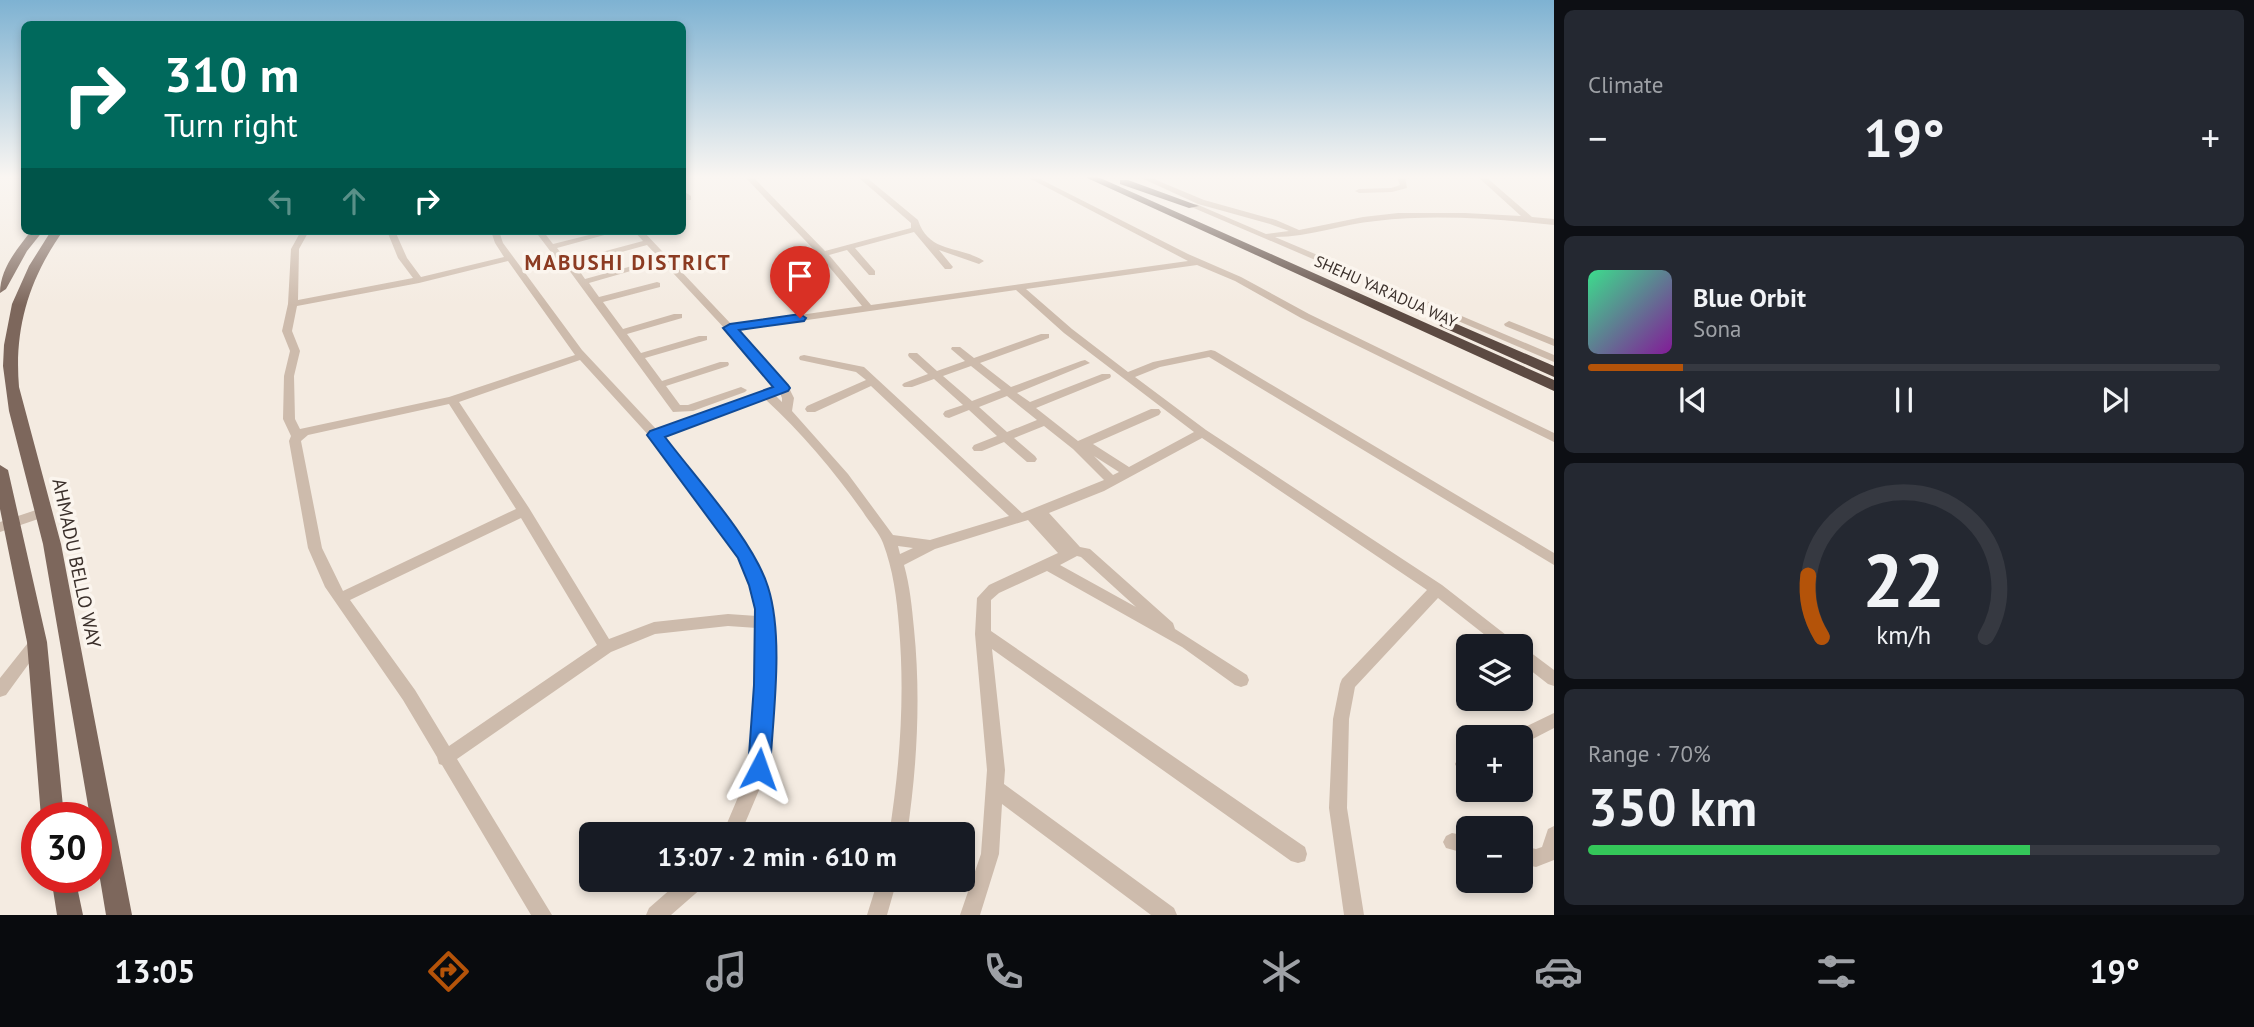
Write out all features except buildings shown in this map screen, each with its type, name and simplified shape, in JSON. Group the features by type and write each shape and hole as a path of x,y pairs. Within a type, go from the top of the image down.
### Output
{"highway":[{"name":"SHEHU YAR'ADUA WAY","path":"1197,220 1554,386"},
{"name":"SHEHU YAR'ADUA WAY","path":"1203,220 1554,372"},
{"path":"1443,311 1554,372"}],"main road":[{"path":"0,289 34,235"},
{"name":"AHMADU BELLO WAY","path":"54,235 30,274 11,329 12,387 52,544 119,915"},
{"path":"0,470 6,525 37,642 52,802"},
{"path":"66,893 70,915"}],"street":[{"path":"790,220 869,309"},
{"path":"912,220 916,229 948,267"},
{"path":"1114,220 1554,438"},
{"path":"1226,220 1554,359"},
{"path":"1265,220 1301,234 1367,220"},
{"path":"1256,232 1276,235 1301,234 1421,220 1554,223"},
{"path":"1515,220 1533,222"},
{"path":"823,254 916,229"},
{"path":"1301,234 1301,244 1312,255"},
{"path":"303,235 294,253 293,304 287,331 295,351 288,391 289,419 297,436 295,442 315,548 329,580 408,695 542,915"},
{"path":"393,235 403,258 419,280"},
{"path":"497,235 510,258 582,356 655,435 745,555 759,585 764,622 765,685 759,769 737,822"},
{"path":"542,235 560,258"},
{"path":"551,247 599,235"},
{"path":"642,235 783,388 788,398 786,412"},
{"path":"649,242 571,266 677,408 682,410 741,390"},
{"path":"928,244 979,261"},
{"path":"850,248 872,272"},
{"path":"293,304 419,280 510,258"},
{"path":"730,328 1197,262"},
{"path":"583,282 643,266"},
{"path":"597,301 657,285"},
{"path":"1019,288 1126,376 1202,433 1437,589 1495,634"},
{"path":"620,333 678,316"},
{"path":"1509,324 1554,343"},
{"path":"908,385 1045,336"},
{"path":"638,357 703,338"},
{"path":"956,349 1033,405 1080,445 1112,481"},
{"path":"1126,376 1157,364 1211,353 1554,559"},
{"path":"912,355 1031,459"},
{"path":"297,436 323,427 452,400 582,356"},
{"path":"804,358 851,365 860,369 1072,553"},
{"path":"949,414 1085,363"},
{"path":"659,384 723,364"},
{"path":"1033,405 1106,376"},
{"path":"811,409 873,381"},
{"path":"655,435 783,388"},
{"path":"1011,390 1045,421 1080,445 1128,472"},
{"path":"768,395 838,467 888,540 896,563 908,630 906,746 899,822"},
{"path":"452,400 524,511 606,647"},
{"path":"1080,445 1154,412"},
{"path":"978,448 1045,421"},
{"path":"896,563 930,545 1030,515 1112,481 1202,433"},
{"path":"341,598 524,511"},
{"path":"6,525 42,513"},
{"path":"888,540 930,545"},
{"path":"970,915 990,854 996,770 983,634 984,598 993,589 1072,553 1085,553 1186,643"},
{"path":"1048,564 1186,643 1241,680"},
{"path":"1354,915 1338,808 1340,719 1348,684 1437,589"},
{"path":"445,758 606,647 654,628 727,620 764,622"},
{"path":"983,634 1298,854"},
{"path":"0,690 37,642"},
{"path":"1533,663 1554,679"},
{"path":"1533,731 1554,720"},
{"path":"995,788 1167,915"},
{"path":"1533,857 1549,853 1554,835"},
{"path":"656,915 682,892"},
{"path":"877,915 884,892"}],"district":[{"name":"MABUSHI DISTRICT","path":"628,262"}],"route":[{"path":"759,769 765,685 764,609 759,585 745,555 724,524 655,435 783,388 730,328 800,318"}]}
